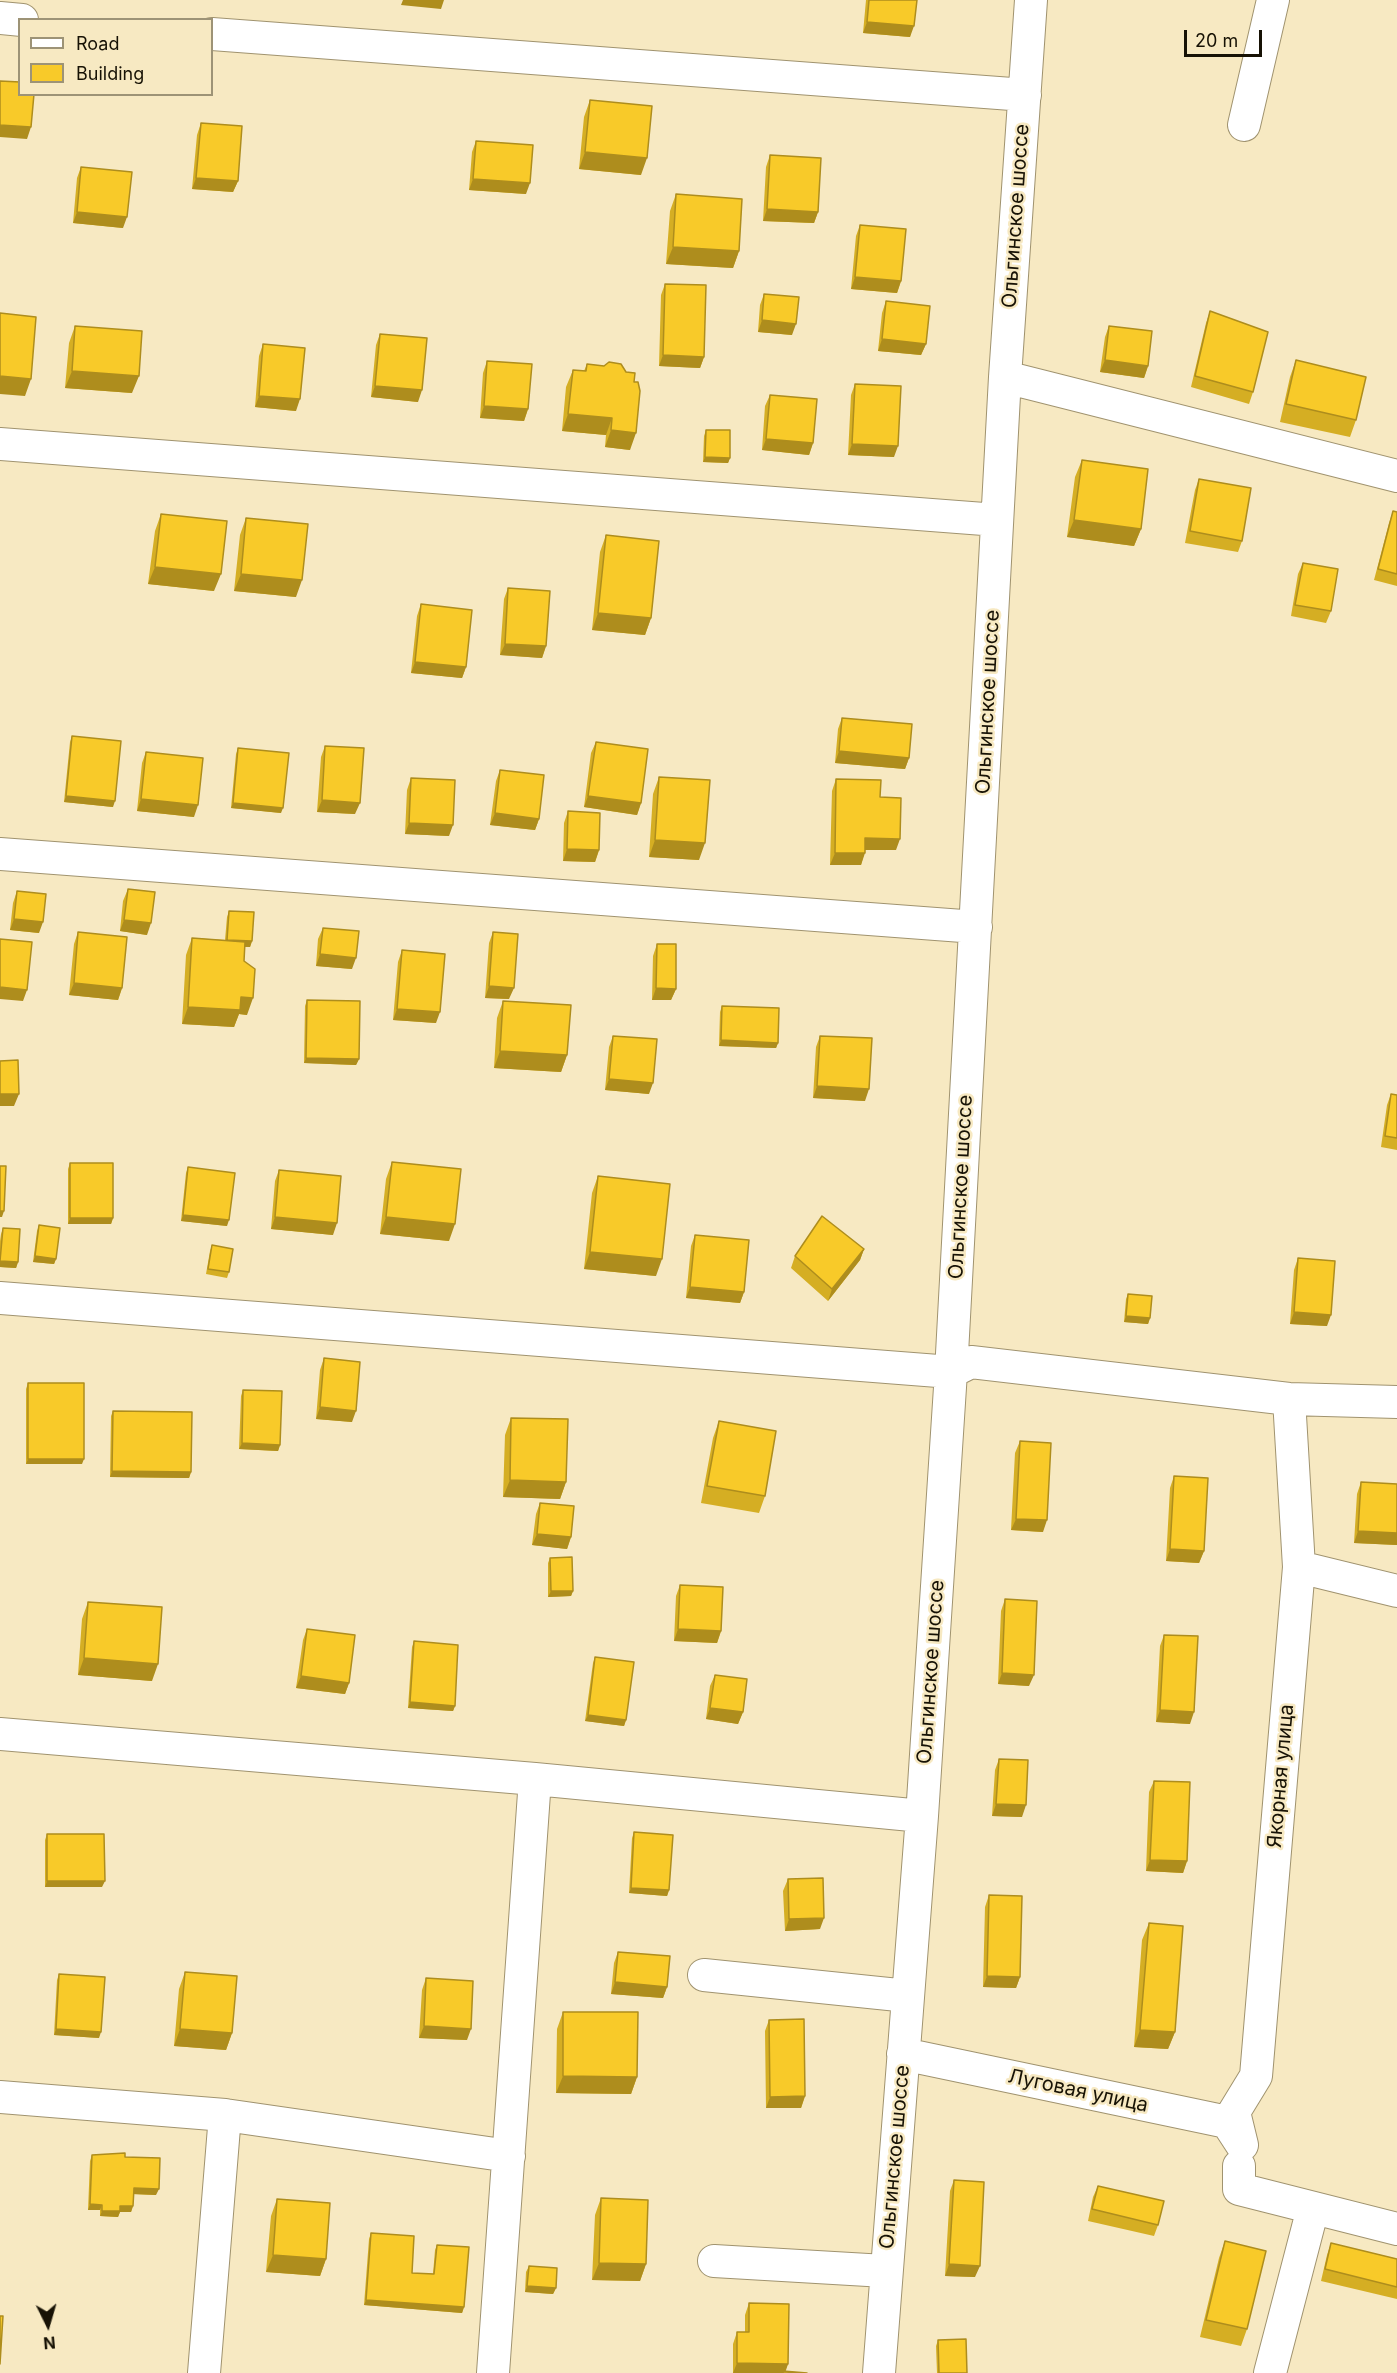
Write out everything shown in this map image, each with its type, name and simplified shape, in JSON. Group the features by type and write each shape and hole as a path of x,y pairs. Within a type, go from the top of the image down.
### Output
{"street":[{"name":"Ольгинское шоссе","path":"879,2373 885,2271 922,1816 951,1372 1005,377 1031,0"},
{"path":"1244,125 1273,0"},
{"path":"0,18 18,20"},
{"path":"213,34 1025,95"},
{"path":"1005,377 1397,476"},
{"path":"0,444 997,520"},
{"path":"0,854 976,927"},
{"path":"0,1298 951,1372 971,1362 1289,1400 1397,1402"},
{"name":"Якорная улица","path":"1240,2155 1234,2112 1256,2076 1299,1567 1289,1400"},
{"path":"1299,1567 1397,1591"},
{"path":"0,1734 535,1779 922,1816"},
{"path":"493,2373 535,1779"},
{"path":"704,1975 908,1996"},
{"name":"Луговая улица","path":"903,2055 1227,2122 1240,2155 1239,2189 1397,2229"},
{"path":"0,2097 225,2115 509,2156"},
{"path":"204,2373 225,2115"},
{"path":"1270,2373 1313,2208"},
{"path":"714,2260 885,2271"}],"building":[{"path":"869,0 917,0 914,26 867,22"},
{"path":"0,81 18,82 18,96 34,96 31,127 0,125"},
{"path":"590,100 652,106 647,158 585,152"},
{"path":"201,123 242,126 238,181 196,178"},
{"path":"476,141 533,145 530,183 473,179"},
{"path":"770,155 821,158 818,212 767,209"},
{"path":"81,167 132,172 127,217 77,212"},
{"path":"676,194 742,199 739,251 673,247"},
{"path":"860,225 906,229 901,281 855,277"},
{"path":"665,284 706,285 704,357 663,355"},
{"path":"764,294 799,297 796,324 762,320"},
{"path":"886,301 930,306 926,344 882,339"},
{"path":"1210,311 1268,332 1253,392 1195,376"},
{"path":"0,313 36,317 31,379 0,376"},
{"path":"75,326 142,331 139,376 72,371"},
{"path":"1109,326 1152,331 1148,366 1105,360"},
{"path":"380,334 427,338 422,390 375,386"},
{"path":"263,344 305,348 300,399 259,396"},
{"path":"1296,360 1366,377 1356,420 1286,404"},
{"path":"487,361 532,364 528,409 484,406"},
{"path":"609,362 621,364 626,372 635,373 634,382 638,382 640,391 636,433 611,430 612,418 568,414 573,370 586,371 587,364 604,366"},
{"path":"855,384 901,386 898,446 852,444"},
{"path":"770,395 817,399 813,443 766,439"},
{"path":"706,430 730,430 730,458 705,457"},
{"path":"1082,460 1148,469 1141,529 1074,520"},
{"path":"1199,479 1251,488 1242,541 1190,531"},
{"path":"1393,511 1397,512 1397,574 1378,569"},
{"path":"161,514 227,521 221,574 155,567"},
{"path":"246,518 308,524 302,580 241,574"},
{"path":"606,535 659,541 651,618 598,613"},
{"path":"1303,563 1338,569 1331,611 1295,605"},
{"path":"508,588 550,591 546,646 505,644"},
{"path":"421,604 472,610 466,667 415,662"},
{"path":"842,718 912,724 909,758 839,751"},
{"path":"72,736 121,741 115,801 66,796"},
{"path":"596,742 648,749 641,803 588,796"},
{"path":"325,746 364,748 360,803 322,800"},
{"path":"238,748 289,753 283,808 233,803"},
{"path":"146,752 203,758 198,805 141,799"},
{"path":"500,770 544,775 539,819 495,813"},
{"path":"659,777 710,780 705,843 655,840"},
{"path":"411,778 455,780 453,825 409,823"},
{"path":"836,779 881,780 880,797 901,798 900,839 865,838 865,853 835,853"},
{"path":"568,811 600,813 599,850 567,849"},
{"path":"128,889 155,892 151,923 124,920"},
{"path":"17,891 46,894 43,922 14,919"},
{"path":"229,911 254,912 252,941 227,940"},
{"path":"323,928 359,931 356,958 320,954"},
{"path":"78,932 127,937 122,988 74,983"},
{"path":"493,932 518,934 514,988 489,986"},
{"path":"192,938 245,942 244,961 255,969 253,998 241,997 240,1010 188,1007"},
{"path":"0,939 32,942 27,990 0,987"},
{"path":"657,944 676,944 676,989 656,988"},
{"path":"402,950 445,954 440,1012 397,1009"},
{"path":"307,1000 360,1001 359,1059 306,1058"},
{"path":"503,1001 571,1005 567,1055 500,1051"},
{"path":"722,1006 779,1008 778,1043 721,1040"},
{"path":"613,1036 657,1039 653,1083 609,1079"},
{"path":"820,1036 872,1038 869,1089 817,1086"},
{"path":"18,1060 19,1094 0,1094 0,1061"},
{"path":"1391,1094 1397,1095 1397,1138 1385,1136"},
{"path":"392,1162 461,1169 455,1224 386,1217"},
{"path":"70,1163 113,1163 113,1218 70,1218"},
{"path":"0,1166 6,1166 4,1211 0,1211"},
{"path":"188,1167 235,1173 229,1220 183,1215"},
{"path":"279,1170 341,1176 337,1223 275,1217"},
{"path":"598,1176 670,1184 662,1259 590,1252"},
{"path":"822,1216 864,1249 832,1289 795,1256"},
{"path":"39,1225 60,1228 56,1259 35,1256"},
{"path":"3,1228 20,1229 18,1262 0,1261"},
{"path":"695,1235 749,1240 744,1292 690,1287"},
{"path":"212,1245 233,1249 229,1272 208,1269"},
{"path":"1298,1258 1335,1261 1331,1315 1294,1312"},
{"path":"1128,1294 1152,1296 1150,1318 1126,1316"},
{"path":"324,1358 360,1362 356,1411 320,1407"},
{"path":"28,1383 84,1383 84,1459 28,1459"},
{"path":"243,1390 282,1391 280,1445 242,1443"},
{"path":"113,1411 192,1412 191,1472 112,1471"},
{"path":"511,1418 568,1419 566,1482 510,1480"},
{"path":"719,1421 776,1431 765,1496 707,1486"},
{"path":"1020,1441 1051,1443 1047,1520 1016,1519"},
{"path":"1174,1476 1208,1478 1204,1551 1170,1549"},
{"path":"1361,1482 1397,1484 1397,1533 1358,1531"},
{"path":"540,1503 574,1506 571,1537 537,1534"},
{"path":"572,1557 573,1591 551,1591 550,1558"},
{"path":"680,1585 723,1587 721,1631 678,1629"},
{"path":"1005,1599 1037,1601 1034,1675 1002,1673"},
{"path":"88,1602 162,1607 158,1664 84,1658"},
{"path":"307,1629 355,1635 349,1683 301,1676"},
{"path":"1164,1635 1198,1636 1194,1712 1160,1710"},
{"path":"414,1641 458,1645 455,1706 410,1702"},
{"path":"595,1657 634,1662 626,1720 588,1715"},
{"path":"715,1675 747,1679 743,1712 710,1708"},
{"path":"999,1759 1028,1760 1026,1805 996,1804"},
{"path":"1154,1781 1190,1782 1187,1861 1150,1860"},
{"path":"634,1832 673,1835 669,1890 631,1888"},
{"path":"47,1834 104,1834 105,1881 47,1881"},
{"path":"823,1878 824,1918 789,1919 788,1879"},
{"path":"989,1895 1022,1896 1020,1977 987,1976"},
{"path":"1149,1923 1183,1926 1175,2032 1140,2030"},
{"path":"618,1952 670,1956 667,1987 615,1982"},
{"path":"185,1972 237,1976 232,2033 180,2029"},
{"path":"59,1974 105,1977 101,2032 56,2029"},
{"path":"426,1978 473,1981 471,2029 424,2026"},
{"path":"563,2012 638,2012 637,2077 563,2076"},
{"path":"804,2019 805,2096 770,2097 769,2020"},
{"path":"125,2153 125,2157 160,2158 159,2189 134,2188 133,2206 120,2206 120,2211 102,2211 102,2205 90,2204 92,2155"},
{"path":"954,2180 984,2182 980,2266 949,2264"},
{"path":"1098,2186 1164,2201 1158,2225 1092,2209"},
{"path":"601,2198 648,2200 646,2264 599,2263"},
{"path":"277,2199 330,2203 326,2259 273,2255"},
{"path":"371,2233 414,2236 412,2273 434,2274 437,2245 469,2247 464,2307 366,2300"},
{"path":"1225,2241 1266,2251 1247,2329 1206,2320"},
{"path":"1331,2243 1397,2259 1397,2287 1325,2269"},
{"path":"529,2266 557,2268 556,2288 527,2286"},
{"path":"749,2303 789,2304 788,2364 737,2363 737,2332 749,2332"},
{"path":"0,2316 3,2316 0,2364"},
{"path":"966,2339 967,2373 939,2373 938,2340"},
{"path":"783,2371 807,2373 783,2373"}]}
